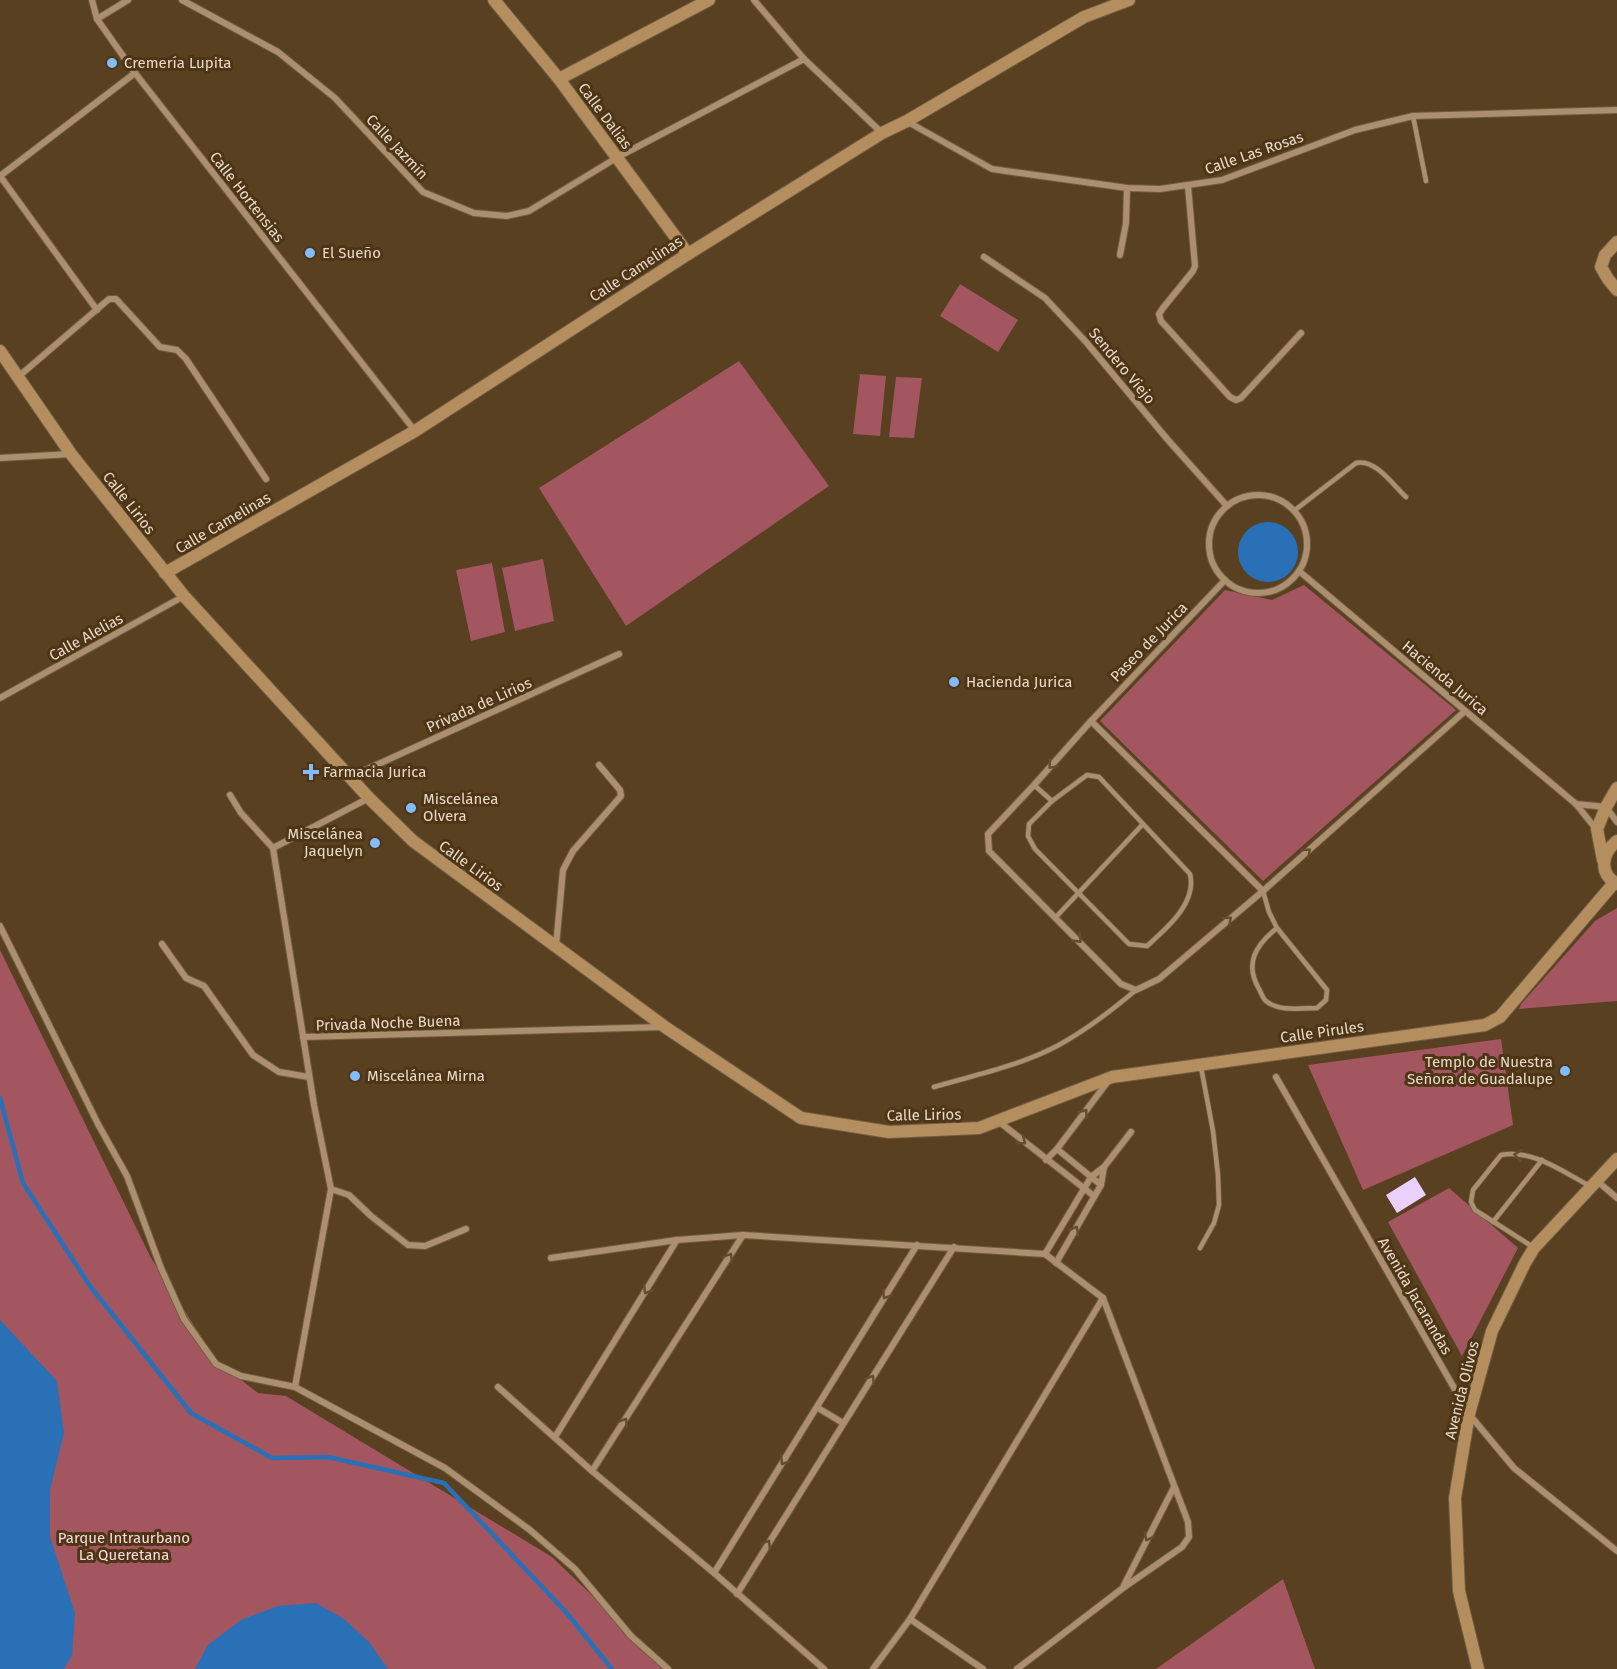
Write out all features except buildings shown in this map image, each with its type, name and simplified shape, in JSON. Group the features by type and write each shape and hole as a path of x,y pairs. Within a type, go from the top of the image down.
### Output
{"street":[{"name":"Calle Hortensias","path":"92,0 97,20 135,74 415,431"},
{"path":"97,20 128,0"},
{"name":"Calle Jazmín","path":"182,0 278,52 335,98 423,192 474,213 507,216 529,211 618,158 804,59"},
{"name":"Calle Dalias","path":"494,0 559,79 688,254"},
{"path":"559,79 709,0"},
{"path":"754,0 804,59 882,133"},
{"name":"Calle Camelinas","path":"165,573 415,431 688,254 882,133 908,122 1084,17 1129,0"},
{"path":"97,309 0,176 135,74"},
{"name":"Calle Las Rosas","path":"908,122 992,169 1127,188 1160,189 1222,180 1355,130 1413,116 1617,110"},
{"path":"1188,186 1195,266 1163,308 1160,314 1161,321 1230,397 1236,400 1241,398 1301,333"},
{"path":"1120,255 1126,223 1127,188"},
{"path":"1617,242 1605,255 1601,267 1617,290"},
{"name":"Sendero Viejo","path":"984,257 1045,298 1086,342 1227,506"},
{"path":"18,377 109,299 116,299 160,347 177,350 181,354 266,479"},
{"name":"Calle Lirios","path":"0,351 71,454 184,596 369,798 413,841 664,1027 801,1118 889,1132 980,1128"},
{"path":"0,458 71,454"},
{"path":"1267,495 1295,510 1306,531 1308,545 1299,571 1290,581 1278,589 1250,592 1225,580 1216,569 1209,542 1218,516 1227,506 1239,498 1267,495"},
{"name":"Hacienda Jurica","path":"1299,571 1576,804 1597,829"},
{"name":"Paseo de Jurica","path":"1136,990 1121,984 989,851 988,834 1225,580"},
{"name":"Calle Alelias","path":"0,698 184,596"},
{"name":"Privada de Lirios","path":"350,777 619,654"},
{"path":"1136,990 1159,979 1263,891 1465,711"},
{"path":"1091,721 1263,891"},
{"path":"556,947 563,870 573,851 621,796 621,790 598,765"},
{"path":"1616,883 1608,877 1604,869 1597,829 1617,788"},
{"path":"230,795 246,820 273,848 369,798"},
{"path":"1576,804 1606,807 1617,822"},
{"path":"1604,860 1608,849 1617,841"},
{"name":"Privada Noche Buena","path":"273,848 303,1037 664,1027"},
{"name":"Calle Pirules","path":"980,1128 1112,1077 1485,1025 1500,1017 1616,883"},
{"path":"0,926 98,1124 127,1176 161,1268 184,1319 216,1364 241,1376 296,1387 445,1468 530,1530 575,1569 631,1636 668,1669"},
{"path":"162,944 186,978 204,986 253,1055 279,1072 309,1077"},
{"path":"296,1387 332,1189 303,1037"},
{"path":"1046,1160 1112,1077"},
{"name":"Avenida Jacarandas","path":"1275,1077 1469,1414 1514,1468 1617,1551"},
{"path":"998,1121 1094,1197"},
{"path":"1044,1254 1091,1177 1104,1167 1131,1131"},
{"path":"1057,1149 1101,1185"},
{"name":"Avenida Olivos","path":"1478,1669 1459,1592 1455,1498 1469,1414 1492,1331 1525,1263 1534,1248 1617,1159"},
{"path":"1056,1263 1101,1185 1104,1167"},
{"path":"1593,1183 1617,1198"},
{"path":"332,1189 349,1195 408,1245 425,1246 466,1229"},
{"path":"592,1471 743,1235"},
{"path":"551,1258 677,1240 743,1235 954,1247 1044,1254 1103,1298 1188,1522 1189,1538 1182,1547 1123,1588 1017,1669"},
{"path":"555,1437 677,1240"},
{"path":"714,1573 917,1245"},
{"path":"737,1594 954,1247"},
{"path":"873,1669 910,1619 1103,1298"},
{"path":"498,1387 592,1471 824,1669"},
{"path":"818,1408 843,1423"},
{"path":"1123,1588 1174,1487"},
{"path":"910,1619 983,1669"}],"lane":[{"path":"1413,116 1426,181"},
{"path":"1295,510 1356,463 1364,461 1373,465 1406,497"},
{"path":"1087,775 1099,777 1190,874 1191,893 1171,924 1147,946 1129,944 1035,849 1028,836 1029,824 1052,801 1087,775"},
{"path":"1034,785 1052,801"},
{"path":"1056,917 1143,824"},
{"path":"1263,891 1269,912 1277,928 1327,990 1326,1000 1317,1008 1284,1008 1266,1001 1252,978 1254,957 1260,942 1277,928"},
{"path":"934,1087 1013,1064 1055,1047 1101,1019 1136,990"},
{"path":"1200,1248 1214,1223 1219,1205 1213,1131 1201,1064"},
{"path":"1534,1248 1475,1210 1471,1202 1473,1190 1502,1155 1521,1154 1542,1160 1593,1183"},
{"path":"1493,1222 1542,1160"}],"green space":[{"path":"960,284 1018,320 998,352 940,316"},
{"path":"739,361 829,486 626,626 539,488"},
{"path":"860,374 886,376 880,436 853,434"},
{"path":"896,377 922,378 914,438 889,437"},
{"path":"543,559 554,621 515,631 502,568"},
{"path":"492,563 505,632 471,641 456,570"},
{"path":"1304,585 1456,710 1263,881 1100,721 1225,590 1272,600"},
{"path":"1617,908 1617,1001 1519,1009 1595,921"},
{"name":"Parque Intraurbano La Queretana","path":"0,950 151,1258 216,1360 258,1393 286,1396 552,1557 669,1669 0,1669"},
{"path":"1501,1039 1513,1125 1363,1190 1308,1065"},
{"path":"1449,1188 1518,1248 1462,1356 1388,1222"},
{"path":"1283,1579 1315,1669 1156,1669"}],"water":[{"path":"1262,522 1274,522 1285,527 1293,535 1298,552 1296,564 1285,577 1274,582 1262,582 1251,577 1243,569 1238,558 1238,546 1243,535 1251,527"},
{"path":"0,1320 57,1381 64,1433 50,1490 50,1537 75,1613 72,1656 64,1669 0,1669"},
{"path":"316,1603 344,1619 369,1642 388,1669 195,1669 208,1645 241,1620 278,1606"}],"waterway":[{"path":"0,1098 23,1183 90,1286 191,1413 272,1458 328,1457 444,1483 565,1611 612,1669"}],"place":[{"name":"Cremería Lupita","path":"112,63"},
{"name":"El Sueño","path":"310,253"},
{"name":"Hacienda Jurica","path":"954,682"},
{"name":"Farmacia Jurica","path":"311,772"},
{"name":"Miscelánea Olvera","path":"411,808"},
{"name":"Miscelánea Jaquelyn","path":"375,843"},
{"name":"Templo de Nuestra Señora de Guadalupe","path":"1565,1071"},
{"name":"Miscelánea Mirna","path":"355,1076"}]}
